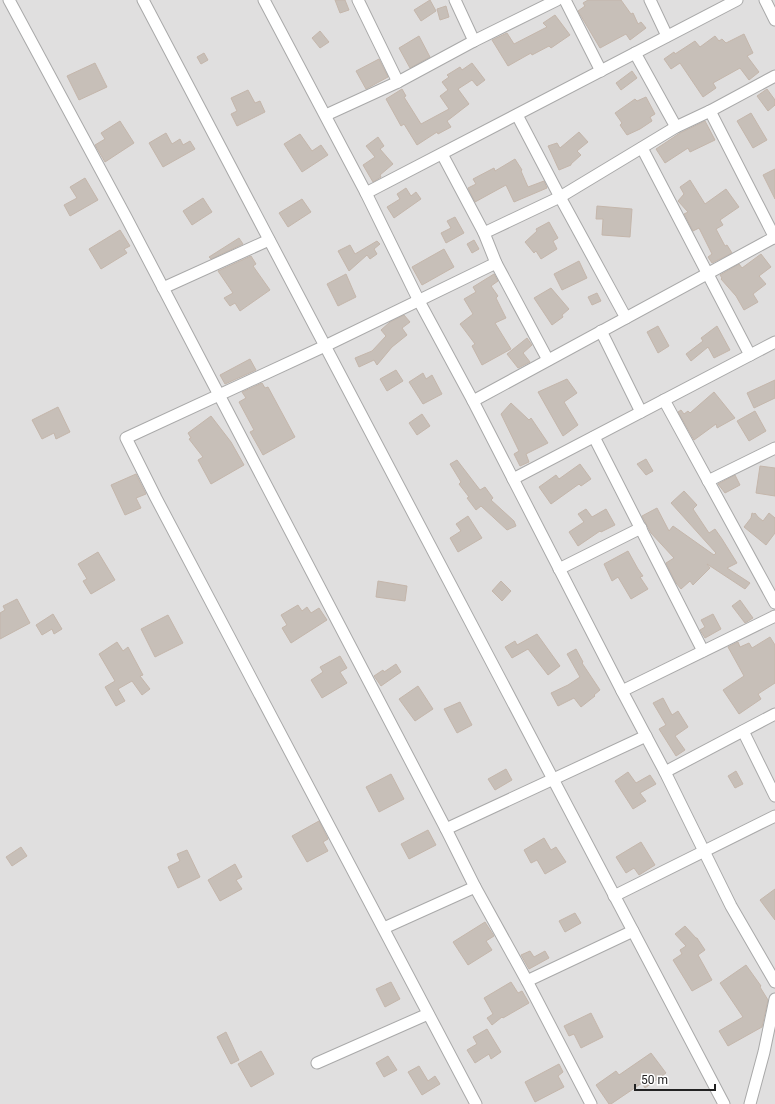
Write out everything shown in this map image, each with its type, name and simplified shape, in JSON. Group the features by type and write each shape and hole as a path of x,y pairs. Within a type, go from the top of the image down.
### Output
{"street":[{"path":"10,0 219,394 475,887 527,981 591,1104"},
{"path":"143,0 724,1104"},
{"path":"264,0 326,115 419,301 473,401 665,772 731,906 774,978"},
{"path":"358,0 398,82"},
{"path":"455,0 474,42"},
{"path":"326,115 398,82 557,0"},
{"path":"565,0 601,71"},
{"path":"650,0 667,36"},
{"path":"366,193 738,0"},
{"path":"765,0 775,20"},
{"path":"635,53 676,127"},
{"path":"484,233 560,198 676,127 710,111 775,76"},
{"path":"473,401 775,238 710,111"},
{"path":"516,115 626,318"},
{"path":"642,148 750,355"},
{"path":"442,154 484,233 496,263 548,360"},
{"path":"163,288 269,240"},
{"path":"476,1104 153,492 126,438 324,346 496,263"},
{"path":"601,331 642,412"},
{"path":"513,479 775,342"},
{"path":"664,400 775,603"},
{"path":"594,436 703,652"},
{"path":"708,481 775,448"},
{"path":"559,569 641,528"},
{"path":"622,691 775,616"},
{"path":"665,772 775,714"},
{"path":"743,730 775,796"},
{"path":"446,829 646,736"},
{"path":"614,896 775,816"},
{"path":"384,928 475,887"},
{"path":"527,981 633,932"},
{"path":"750,1104 764,1052 775,999"},
{"path":"318,1063 428,1014"}],"shaded area":[{"path":"0,0 775,0 775,1104 0,1104"}],"building":[{"path":"335,0 345,0 349,10 340,13"},
{"path":"430,0 436,11 421,21 414,10"},
{"path":"588,0 621,0 631,14 633,13 638,24 641,22 646,28 630,40 626,34 600,48 578,11 585,6 583,3"},
{"path":"446,6 449,17 440,20 437,9"},
{"path":"555,15 570,35 551,48 549,46 532,55 531,53 508,66 492,40 507,33 514,44 547,27 543,23"},
{"path":"320,31 329,42 320,48 312,38"},
{"path":"744,34 753,53 747,56 759,72 749,80 740,68 713,83 716,88 703,97 680,63 671,69 664,59 695,41 700,47 715,36 719,41 722,39 726,43"},
{"path":"419,36 430,57 410,68 399,48"},
{"path":"204,53 208,60 201,64 197,57"},
{"path":"379,59 388,77 366,89 356,71"},
{"path":"95,63 107,87 79,100 67,76"},
{"path":"472,63 485,80 477,86 472,80 458,89 469,104 447,121 451,127 438,134 437,132 417,145 404,124 401,126 386,99 402,89 406,96 404,97 421,124 449,109 440,96 448,90 442,82 449,77 447,75 460,67 462,70"},
{"path":"632,71 637,78 621,90 616,83"},
{"path":"767,89 775,100 775,105 768,111 757,96"},
{"path":"248,90 255,103 260,101 265,112 237,126 231,114 237,111 231,98"},
{"path":"646,97 655,114 650,117 652,121 627,135 620,125 622,123 615,113 635,99 637,101"},
{"path":"751,113 767,140 753,148 737,121"},
{"path":"120,121 134,143 105,162 95,145 105,139 101,133"},
{"path":"705,121 715,140 690,152 688,148 665,163 656,149 680,133"},
{"path":"579,132 588,142 577,151 581,155 571,165 559,170 548,146 557,143 560,148"},
{"path":"166,133 172,144 180,139 183,145 190,141 195,149 163,167 149,143"},
{"path":"300,134 312,151 321,145 328,155 302,172 284,144"},
{"path":"378,137 384,146 380,149 393,164 380,175 381,177 373,182 363,165 375,157 366,146"},
{"path":"515,159 522,170 521,171 528,187 544,181 547,188 514,202 506,185 475,202 468,188 476,184 473,179 494,168 495,171"},
{"path":"775,169 775,199 763,175"},
{"path":"85,178 98,200 70,216 64,205 77,198 70,187"},
{"path":"690,180 705,204 726,189 739,207 720,220 723,225 716,229 725,246 727,245 732,253 712,263 708,257 712,254 699,228 693,231 684,214 688,212 678,201 684,194 680,187"},
{"path":"406,188 411,196 416,192 421,199 394,218 387,207 400,199 397,194"},
{"path":"203,198 212,212 192,225 183,211"},
{"path":"302,199 311,212 288,227 279,213"},
{"path":"597,206 632,209 630,237 602,235 603,219 596,219"},
{"path":"455,217 464,233 446,243 441,233 451,228 447,221"},
{"path":"549,222 558,238 553,241 557,249 541,259 536,251 534,253 525,242 537,231 536,229"},
{"path":"120,230 130,246 124,249 127,253 101,269 89,249"},
{"path":"239,238 243,244 211,259 209,257"},
{"path":"474,240 479,249 472,253 467,244"},
{"path":"377,241 380,244 374,249 377,254 370,259 367,255 349,271 338,251 350,245 355,254"},
{"path":"444,249 454,267 422,285 412,267"},
{"path":"761,254 771,267 759,276 766,284 753,294 758,302 744,310 736,296 721,279 722,278 720,275 739,264 742,268"},
{"path":"251,256 256,264 253,266 270,290 240,311 235,303 230,306 224,298 233,293 218,271"},
{"path":"579,261 587,278 562,290 554,274"},
{"path":"346,274 356,297 338,306 327,284"},
{"path":"494,274 498,281 491,286 498,296 496,298 506,318 495,323 511,349 482,365 472,346 475,344 460,324 473,314 464,299 476,292 473,287"},
{"path":"551,288 569,309 562,315 563,317 552,325 534,298"},
{"path":"597,293 601,301 592,305 588,297"},
{"path":"404,315 410,322 402,328 407,335 392,347 377,365 374,360 359,367 355,358 372,351 386,336 381,330 390,322"},
{"path":"658,326 669,346 658,353 647,332"},
{"path":"717,326 730,350 714,358 708,347 691,361 686,354 703,341 701,338"},
{"path":"527,338 532,345 523,353 530,362 518,368 507,354"},
{"path":"250,359 256,370 225,384 220,375"},
{"path":"396,370 403,381 387,391 380,379"},
{"path":"423,373 426,379 432,375 442,394 423,404 409,382"},
{"path":"567,379 577,393 564,402 578,425 563,436 538,392"},
{"path":"775,380 775,398 754,408 747,393"},
{"path":"262,383 265,388 268,387 295,437 263,455 250,432 254,430 239,402 246,398 242,392"},
{"path":"714,392 735,418 717,428 716,424 694,440 678,412 681,410 684,414 688,411 690,413"},
{"path":"511,403 529,420 531,418 548,443 526,454 529,462 520,466 514,454 519,451 501,414"},
{"path":"58,407 70,432 56,439 54,433 42,439 32,420"},
{"path":"755,411 766,431 749,441 737,421"},
{"path":"422,414 430,426 417,435 409,423"},
{"path":"211,416 231,442 244,465 211,484 198,460 203,457 189,439 191,438 188,433"},
{"path":"646,459 653,471 646,475 637,464"},
{"path":"457,460 480,490 485,487 493,498 491,500 514,521 516,526 507,530 481,506 476,510 467,498 469,497 459,484 461,482 450,464"},
{"path":"580,464 591,479 581,486 579,484 551,504 539,487 556,475 559,479"},
{"path":"760,466 775,468 775,496 756,493"},
{"path":"136,474 146,494 136,498 141,508 125,515 111,485"},
{"path":"735,475 740,485 725,493 718,484"},
{"path":"684,491 697,505 693,509 709,533 715,529 737,563 727,568 750,583 745,589 707,564 710,568 693,585 690,581 681,589 676,583 666,563 674,558 651,533 642,516 657,508 669,531 673,526 714,555 716,553 671,503"},
{"path":"586,509 592,517 606,509 615,525 601,532 600,531 578,546 569,532 584,522 578,514"},
{"path":"752,513 755,513 763,521 769,513 775,518 775,533 766,545 744,527 751,518"},
{"path":"468,516 482,538 458,552 450,538 461,531 456,524"},
{"path":"628,551 643,576 640,577 648,589 631,599 618,577 612,581 604,564"},
{"path":"98,552 115,580 91,594 83,581 87,579 78,564"},
{"path":"378,581 407,586 405,601 376,597"},
{"path":"501,581 511,591 502,601 492,591"},
{"path":"17,599 30,623 0,639 0,613 5,610 3,606"},
{"path":"740,600 753,618 745,623 732,606"},
{"path":"298,605 302,611 307,607 311,613 319,608 327,620 291,643 282,628 287,625 281,615"},
{"path":"53,614 62,629 54,634 52,629 42,635 36,625"},
{"path":"713,614 721,629 705,638 700,630 705,627 701,620"},
{"path":"168,615 183,643 155,657 141,629"},
{"path":"537,634 560,666 548,675 528,649 512,658 505,647 515,641 517,645"},
{"path":"770,637 775,645 775,683 758,694 761,699 739,714 723,690 744,676 728,647 738,642 740,647 749,643 752,648"},
{"path":"117,642 123,651 128,647 143,675 140,676 150,689 142,695 132,681 118,689 125,701 116,706 105,687 115,681 99,654"},
{"path":"576,649 583,662 582,663 600,690 581,707 574,698 558,706 551,693 568,685 580,677 567,654"},
{"path":"340,656 347,668 340,672 347,683 322,698 311,680 323,672 320,667"},
{"path":"396,664 401,672 381,686 374,676 383,670 384,672"},
{"path":"418,686 433,709 415,721 399,699"},
{"path":"663,698 672,715 678,711 688,727 675,736 685,750 676,756 659,729 666,725 653,703"},
{"path":"460,702 472,725 457,733 444,709"},
{"path":"506,769 512,780 495,790 488,779"},
{"path":"736,771 743,784 735,788 728,776"},
{"path":"628,772 636,783 650,775 656,784 640,793 646,801 633,809 615,781"},
{"path":"391,774 404,799 379,812 366,787"},
{"path":"319,821 328,839 323,842 328,851 307,862 292,836"},
{"path":"428,830 436,845 409,859 401,844"},
{"path":"544,838 551,850 556,847 566,862 545,874 537,860 531,863 524,850"},
{"path":"641,842 655,865 639,875 634,868 626,873 616,857"},
{"path":"21,847 27,856 12,866 6,857"},
{"path":"187,850 200,877 178,888 168,867 180,861 177,854"},
{"path":"235,864 242,877 236,880 242,889 220,901 208,880"},
{"path":"775,889 775,920 760,900"},
{"path":"575,913 581,923 565,932 559,921"},
{"path":"485,922 494,936 486,941 492,950 468,965 453,942"},
{"path":"685,926 697,938 705,950 698,955 712,980 692,991 673,960 682,954 680,950 686,946 675,934"},
{"path":"530,951 534,957 545,951 549,958 529,969 521,955"},
{"path":"746,965 761,986 760,987 768,1000 762,1027 728,1046 719,1031 743,1017 720,983"},
{"path":"391,982 400,999 385,1007 376,989"},
{"path":"511,982 518,993 522,991 529,1003 503,1018 502,1017 492,1025 487,1018 493,1014 484,998"},
{"path":"591,1013 603,1037 581,1048 574,1034 569,1036 564,1026"},
{"path":"487,1029 501,1052 491,1059 489,1054 475,1063 467,1050 477,1044 473,1037"},
{"path":"226,1032 239,1060 231,1064 217,1037"},
{"path":"261,1051 274,1074 251,1087 238,1064"},
{"path":"651,1053 666,1073 645,1088 642,1083 609,1104 596,1085 616,1071 619,1075"},
{"path":"388,1056 397,1070 384,1077 376,1063"},
{"path":"559,1064 563,1072 558,1076 564,1087 535,1102 525,1082"},
{"path":"419,1066 428,1081 435,1076 440,1084 422,1095 408,1072"}]}
